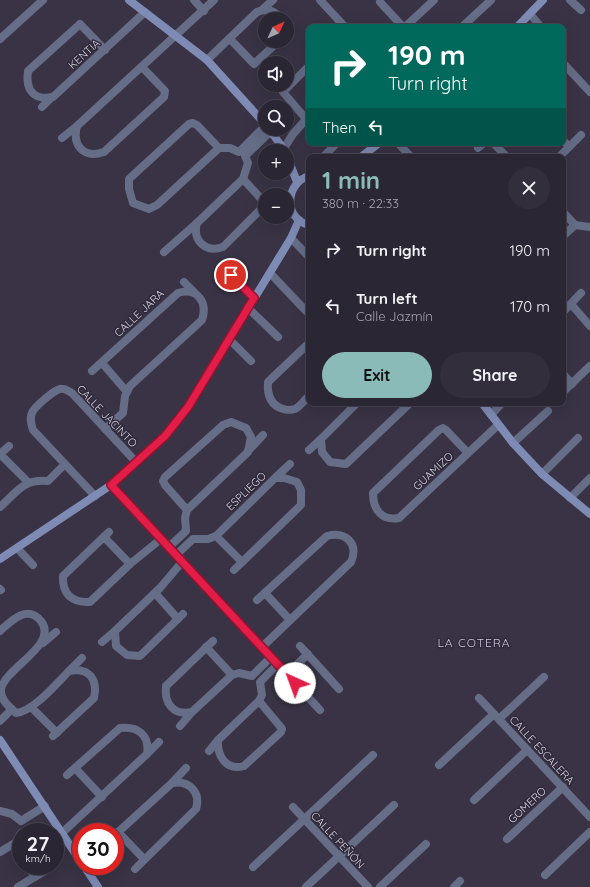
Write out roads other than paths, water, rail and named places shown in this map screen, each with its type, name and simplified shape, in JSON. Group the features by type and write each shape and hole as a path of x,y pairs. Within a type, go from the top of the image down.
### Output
{"street":[{"path":"0,39 42,0"},
{"path":"129,0 208,60 258,117"},
{"path":"194,0 204,10"},
{"path":"62,138 142,67 214,0"},
{"path":"208,60 257,12 264,9 273,0"},
{"path":"320,0 342,24"},
{"path":"407,24 434,0"},
{"path":"465,24 491,0"},
{"path":"520,24 543,0"},
{"path":"570,0 581,10"},
{"path":"373,8 381,1 401,24"},
{"path":"264,9 273,12"},
{"name":"KENTIA","path":"42,107 145,12"},
{"path":"530,14 538,24"},
{"path":"53,97 45,98 33,93 28,87 26,80 28,71 76,26 80,24 83,26 105,50"},
{"path":"230,40 254,64 271,48"},
{"path":"566,66 590,92"},
{"path":"77,126 74,135 80,149 86,153 95,155 104,152 166,94 142,67"},
{"path":"306,69 283,92 306,115"},
{"path":"290,144 306,120"},
{"path":"219,148 197,125 193,123 190,124 129,179 129,189 133,203 149,209 157,206 219,148 230,148 239,152 258,136"},
{"path":"562,154 581,135"},
{"path":"164,252 243,179 248,162 244,156 261,136"},
{"path":"566,143 569,146"},
{"path":"327,154 334,146"},
{"path":"366,154 375,146"},
{"path":"401,146 408,154"},
{"path":"496,146 504,154"},
{"path":"294,174 297,182"},
{"path":"306,178 297,182 293,187 290,201 294,215 306,224"},
{"path":"243,179 258,196"},
{"path":"197,223 195,230 200,244 205,248 215,250 223,247 258,211"},
{"path":"566,215 575,224 590,227"},
{"path":"0,559 111,485 165,436 188,407 291,238 299,220"},
{"path":"566,233 575,224"},
{"path":"291,238 306,254"},
{"path":"270,273 306,311"},
{"path":"231,275 254,298"},
{"path":"105,429 123,413 127,392 130,386 202,320 205,312 204,304 184,282"},
{"name":"CALLE JARA","path":"92,371 178,293 184,291 194,292"},
{"path":"566,309 581,293"},
{"path":"570,304 590,326"},
{"path":"248,308 278,338"},
{"path":"230,339 251,361"},
{"path":"306,346 268,382 267,391 269,398 276,406 287,410 295,409 306,399"},
{"path":"102,363 127,392"},
{"path":"566,389 590,366"},
{"path":"566,377 572,384"},
{"name":"CALLE JACINTO","path":"95,496 33,430 31,424 33,411 47,397 59,389 66,389 72,393 136,462"},
{"path":"309,450 354,406"},
{"path":"321,439 322,452 325,458 336,464 346,464 407,406"},
{"path":"484,406 513,444 542,474 590,514"},
{"path":"491,415 499,406"},
{"path":"513,444 548,411"},
{"path":"187,510 165,485 163,481 165,477 217,430 231,422 246,428 251,437 248,452"},
{"name":"GUAMIZO","path":"468,453 443,428 373,493 374,506 378,513 385,518 392,520 399,518 498,425"},
{"path":"169,547 186,531 185,518 187,510 248,452 263,435"},
{"path":"542,474 578,438"},
{"path":"9,446 0,454 28,482"},
{"path":"0,507 28,482 36,480 48,481 65,464"},
{"path":"276,478 290,464"},
{"name":"ESPLIEGO","path":"216,536 276,478 284,478 297,482 301,490 301,505 242,562"},
{"path":"570,498 590,478"},
{"path":"111,485 320,710"},
{"path":"257,600 327,536 342,534 350,540 354,549 351,562 262,648"},
{"path":"90,602 82,602 71,599 65,591 63,576 107,535 130,564"},
{"path":"176,555 193,539 208,539 216,536 242,562 234,570"},
{"path":"82,609 130,564 162,540"},
{"path":"17,548 33,565"},
{"path":"102,642 154,593 182,562"},
{"path":"115,631 116,646 122,653 132,657 140,656 181,617 154,593"},
{"path":"264,593 290,620"},
{"path":"0,631 18,615 29,614 38,618 43,625 45,632 43,643"},
{"path":"56,632 2,676 0,689 5,704 16,713 31,708 82,658"},
{"path":"192,712 185,714 174,710 167,702 165,695 166,686 213,641"},
{"path":"300,646 339,689"},
{"path":"206,647 232,675"},
{"path":"286,674 308,654"},
{"path":"180,726 192,712 232,675 238,673 252,676 271,657"},
{"path":"209,751 218,740 259,701 262,695 260,682 278,664"},
{"path":"31,708 55,734 94,698 96,689 92,678 86,672 75,670 69,671"},
{"path":"439,765 544,676"},
{"name":"CALLE ESCALERA","path":"479,698 562,787 589,812"},
{"path":"218,740 218,750 220,756 226,764 238,768 244,766 281,732 282,729 259,701"},
{"path":"0,721 5,704"},
{"path":"67,775 120,728 137,729 143,734 148,747 147,754"},
{"path":"0,740 56,823"},
{"path":"64,831 159,742"},
{"path":"474,800 527,750"},
{"path":"253,867 373,755"},
{"path":"75,768 102,797"},
{"path":"124,827 172,783 186,768"},
{"path":"135,869 196,809 198,800 194,789 182,782 172,783"},
{"name":"GOMERO","path":"507,839 562,787"},
{"path":"306,887 394,805"},
{"path":"0,811 12,814 21,821 45,806"},
{"name":"CALLE PEÑÓN","path":"293,807 368,887"},
{"path":"545,874 590,832"},
{"path":"64,836 72,848"},
{"path":"124,840 144,859"},
{"path":"380,887 426,844"},
{"path":"0,852 12,845"},
{"path":"18,887 38,875"},
{"path":"90,875 98,887"}],"district":[{"name":"LA COTERA","path":"474,642"}]}
